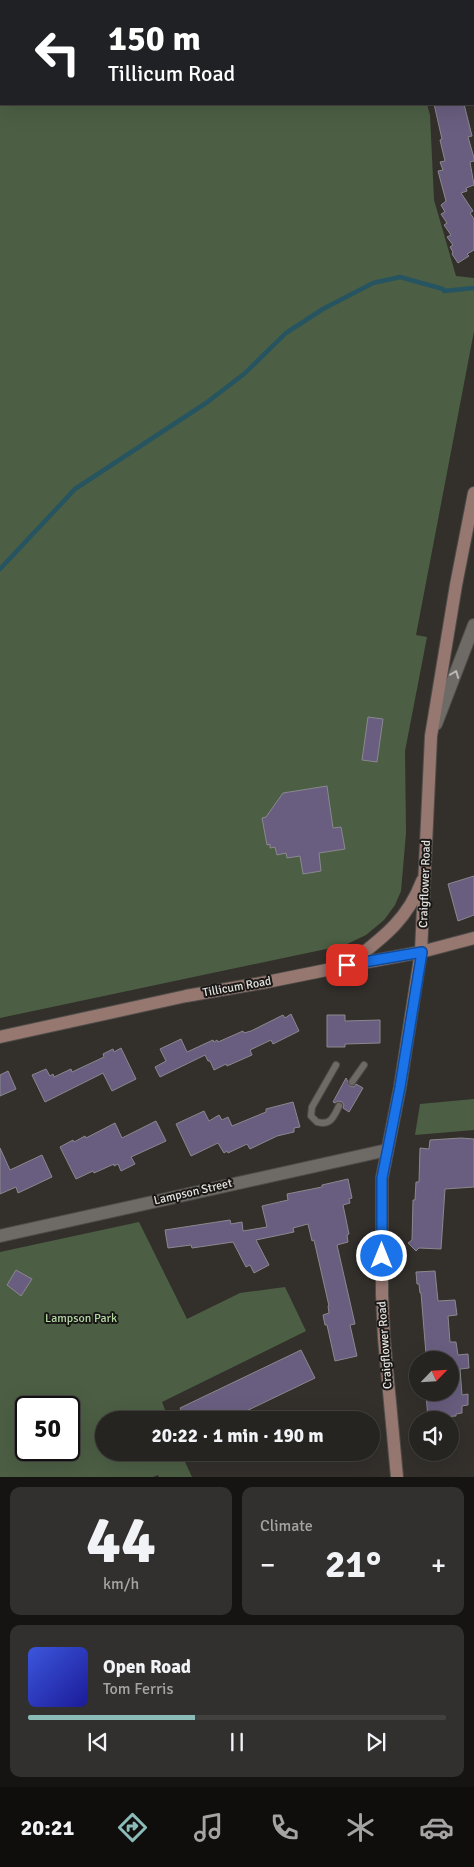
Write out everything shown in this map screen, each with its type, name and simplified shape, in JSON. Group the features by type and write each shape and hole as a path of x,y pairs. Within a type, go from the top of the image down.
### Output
{"main road":[{"name":"Craigflower Road","path":"397,1477 387,1381 382,1294 382,1178 400,1087 422,952 432,736 456,585 474,494"},
{"path":"347,965 385,936 409,909 422,880 426,849"},
{"name":"Tillicum Road","path":"0,1037 186,996 422,952 474,938"}],"street":[{"name":"Craigflower Road","path":"432,736 474,625"},
{"name":"Lampson Street","path":"0,1236 387,1150"}],"lane":[{"path":"336,1065 312,1107 311,1116 317,1122 325,1124 332,1120 339,1106"},
{"path":"352,1082 364,1065"}],"green space":[{"path":"0,105 427,105 430,115 434,200 456,276 474,278 474,331 416,635 427,637 405,751 406,833 401,891 395,905 384,920 366,935 345,945 0,1018"},
{"path":"474,1099 474,1130 415,1135 420,1104"},
{"name":"Lampson Park","path":"139,1222 187,1319 240,1293 285,1287 306,1331 162,1402 166,1411 95,1411 95,1461 185,1461 192,1477 159,1477 158,1475 153,1477 0,1477 0,1252"}],"building":[{"path":"434,105 464,105 472,136 468,137 474,158 474,161 470,162 474,185 466,188 467,191 461,193 473,211 470,213 474,219 474,250 467,254 469,256 458,263 450,247 453,245 447,237 451,235 444,225 447,223 441,214 445,212 441,205 446,201 438,171 443,170 440,162 445,161 440,140 442,139"},
{"path":"368,717 383,719 377,762 362,760"},
{"path":"327,786 333,828 341,827 345,849 319,853 321,871 303,874 300,856 287,858 286,853 277,855 275,847 270,848 270,844 267,845 262,818 266,817 283,793"},
{"path":"474,876 474,915 458,921 448,884"},
{"path":"291,1014 299,1031 273,1044 271,1040 250,1050 252,1055 227,1066 226,1064 214,1070 205,1055 160,1077 155,1067 166,1061 160,1049 181,1039 187,1052 213,1040 218,1042 243,1031 244,1033 251,1031 283,1015 285,1018"},
{"path":"327,1015 345,1015 345,1021 380,1020 380,1043 345,1044 345,1047 327,1047"},
{"path":"121,1048 136,1079 112,1091 103,1073 45,1102 32,1075 46,1069 50,1076 53,1074 54,1077 71,1069 72,1072 104,1057 103,1054 113,1049 114,1052"},
{"path":"8,1071 16,1089 0,1096 0,1075"},
{"path":"346,1078 350,1086 354,1087 356,1084 363,1088 349,1112 343,1108 342,1102 333,1102"},
{"path":"293,1102 300,1127 294,1128 294,1132 277,1136 250,1149 247,1144 224,1153 218,1143 191,1156 176,1124 204,1111 209,1121 219,1115 222,1120 228,1117 232,1126 266,1112 266,1109"},
{"path":"156,1121 166,1141 131,1157 135,1164 121,1171 118,1164 114,1166 114,1164 76,1179 60,1147 73,1140 74,1142 85,1136 86,1138 115,1123 122,1138"},
{"path":"474,1139 474,1187 445,1189 441,1249 419,1248 416,1251 408,1243 412,1240 413,1200 415,1200 416,1182 419,1182 420,1148 429,1149 430,1140"},
{"path":"0,1148 10,1170 42,1155 52,1177 18,1193 16,1187 0,1194"},
{"path":"348,1179 352,1198 349,1199 350,1203 343,1205 349,1234 347,1235 348,1242 337,1245 355,1324 350,1325 357,1356 335,1361 323,1315 329,1313 329,1306 314,1240 312,1241 308,1224 293,1228 294,1232 256,1240 269,1265 254,1273 250,1265 246,1267 233,1242 192,1248 191,1245 168,1248 165,1230 230,1220 231,1224 242,1222 243,1231 267,1227 262,1206 288,1200 287,1194 322,1187 322,1185"},
{"path":"16,1270 32,1279 21,1296 7,1285"},
{"path":"435,1271 438,1301 455,1300 457,1315 448,1316 450,1342 456,1342 457,1351 426,1351 421,1293 419,1284 417,1284 416,1272"},
{"path":"301,1350 315,1378 246,1411 182,1411 180,1408"},
{"path":"468,1354 469,1368 460,1369 462,1395 468,1394 468,1405 462,1406 462,1413 459,1414 459,1411 427,1411 427,1401 459,1401 459,1355"}],"waterway":[{"path":"0,569 75,489 206,403 244,374 286,333 323,309 373,283 400,277 443,289 444,291 474,288"}],"route":[{"path":"347,965 422,952 400,1087 382,1178 382,1256"}]}
